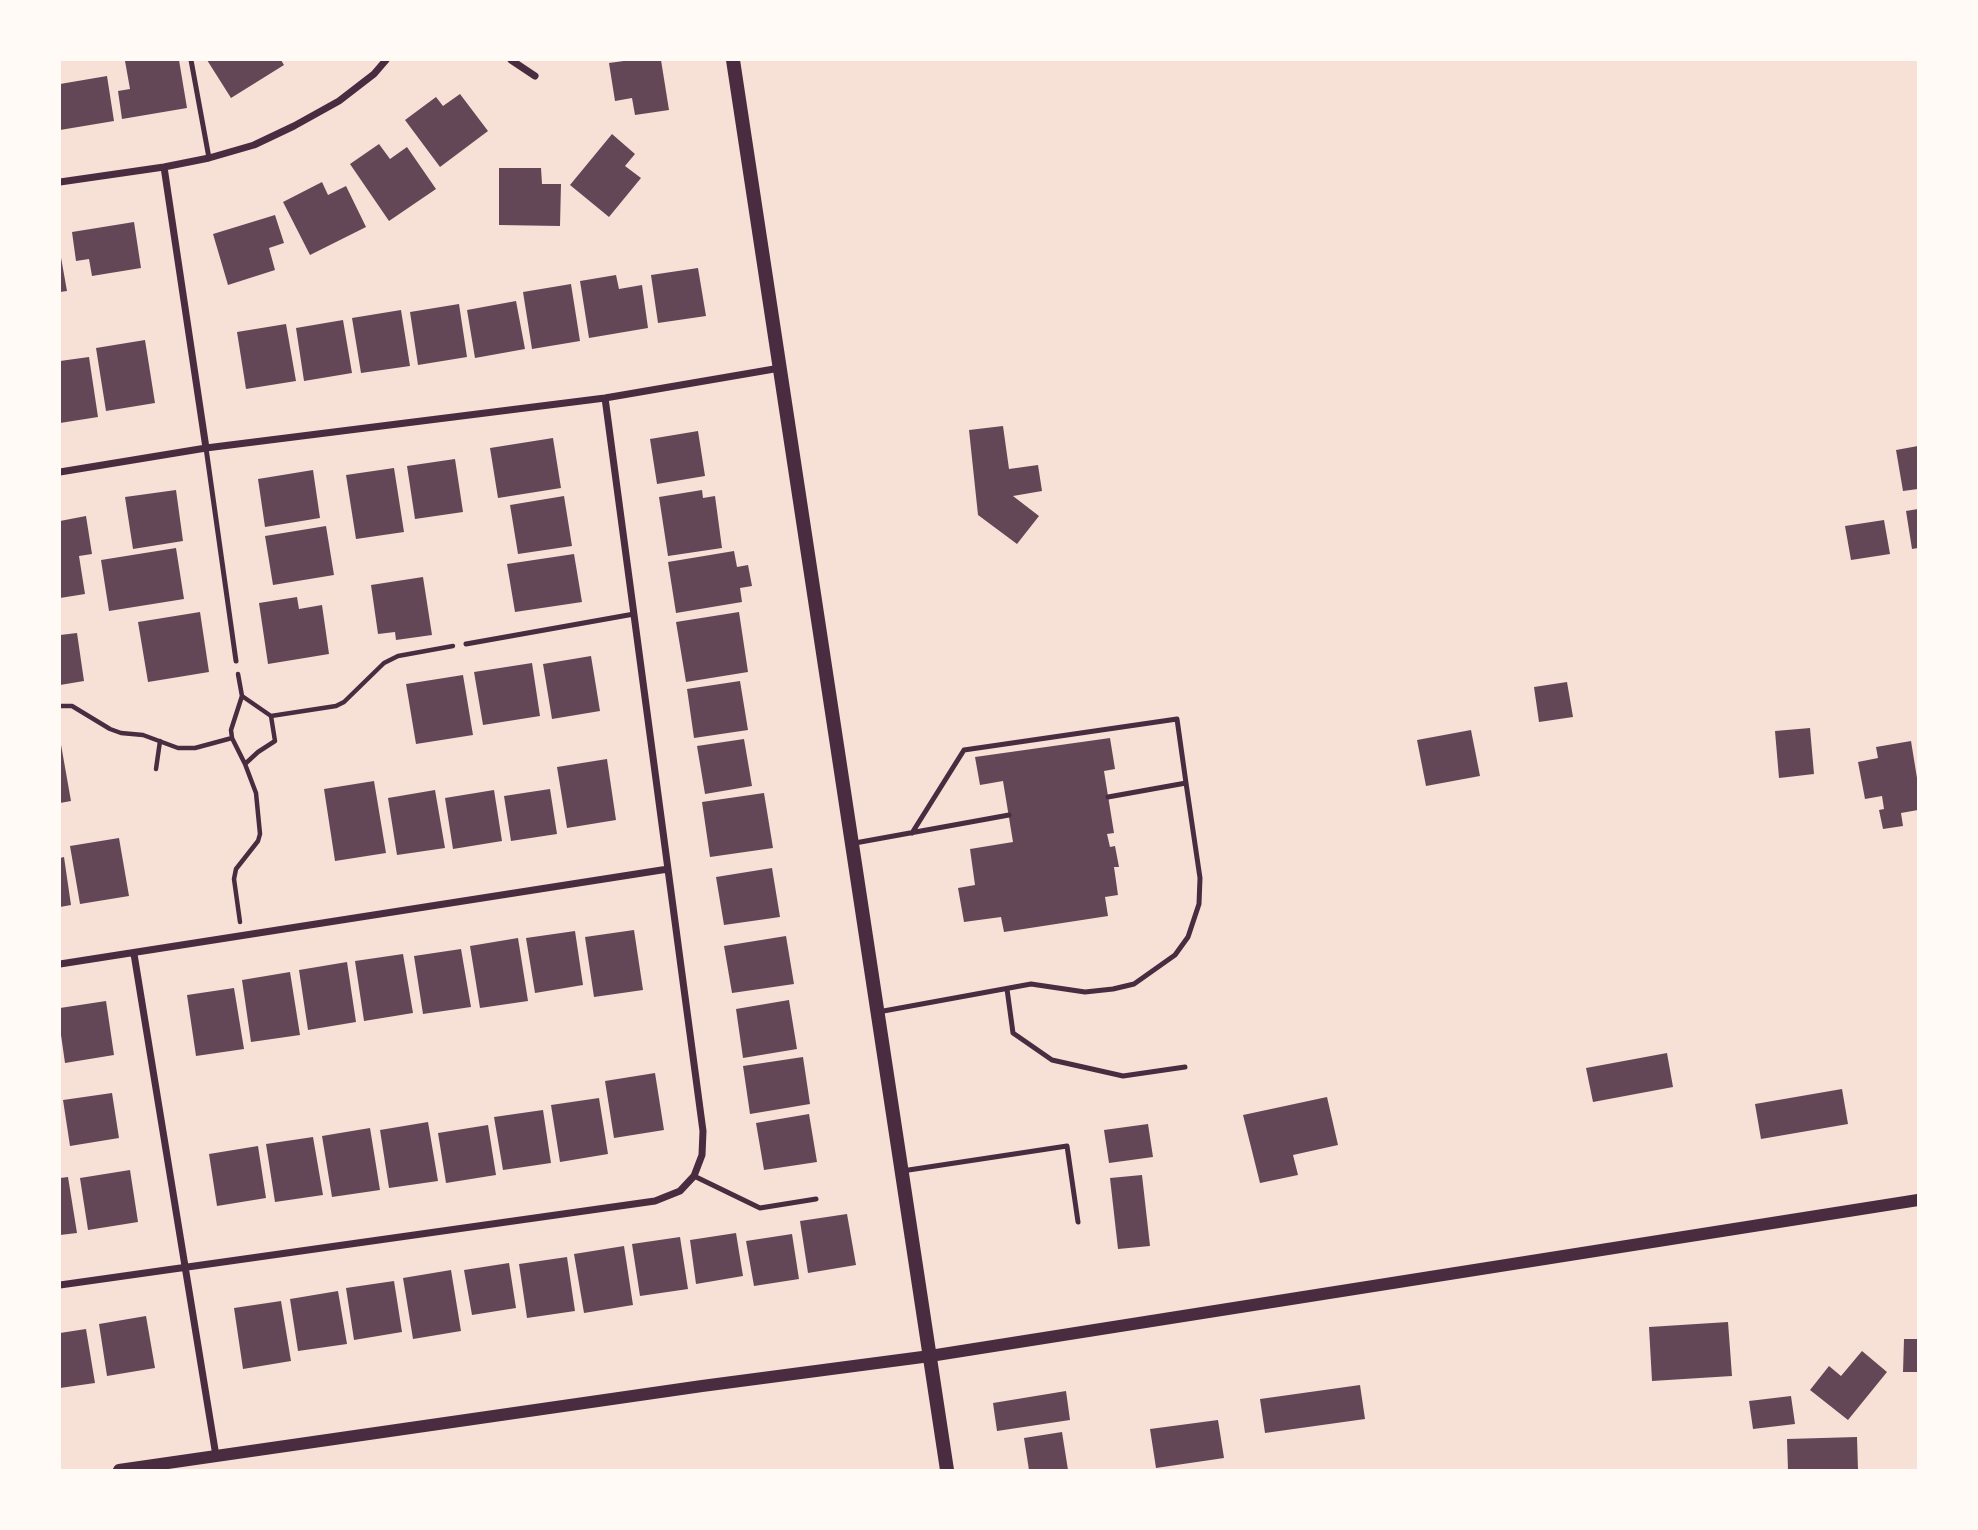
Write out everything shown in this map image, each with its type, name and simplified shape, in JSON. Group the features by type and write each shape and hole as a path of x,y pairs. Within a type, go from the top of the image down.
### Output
{"main road":[{"path":"733,60 947,1471"}],"street":[{"path":"60,182 164,167 254,145 339,101 374,74 386,60"},
{"path":"512,60 535,76"},
{"path":"164,167 206,448"},
{"path":"60,471 206,448 605,398 779,368"},
{"path":"60,1285 655,1201 680,1191 694,1176 702,1155 702,1131 605,398"},
{"path":"60,964 668,869"},
{"path":"134,954 216,1456"},
{"path":"119,1471 175,1466 216,1456 930,1356 1919,1200"}],"lane":[{"path":"191,60 209,158"},
{"path":"206,448 236,661"},
{"path":"466,644 634,614"},
{"path":"878,1012 1031,984 1085,992 1134,984 1175,955 1188,937 1199,904 1200,878 1177,719 964,750 912,833"},
{"path":"1108,797 1186,783"},
{"path":"852,844 1009,815"},
{"path":"1007,989 1013,1033 1052,1059 1123,1076 1185,1067"},
{"path":"902,1171 1067,1146 1078,1222"},
{"path":"694,1176 760,1208 816,1199"}],"path":[{"path":"242,696 271,716 336,706 344,702 384,663 398,656 466,644"},
{"path":"236,661 242,696 231,730 232,738 256,793 260,834 258,841 236,869 234,878 242,937"},
{"path":"60,706 72,706 121,733 143,735 177,748 195,748 232,738"},
{"path":"245,764 275,741 271,716"},
{"path":"156,769 160,741"}],"building":[{"path":"179,60 187,108 122,119 118,91 130,89 125,61"},
{"path":"207,60 281,60 284,65 231,98"},
{"path":"661,60 669,110 635,115 632,98 615,101 609,63"},
{"path":"107,76 114,121 60,130 60,84"},
{"path":"460,94 488,131 440,167 405,120 436,97 443,106"},
{"path":"612,134 635,154 625,166 641,178 609,217 570,185"},
{"path":"379,144 390,159 407,147 436,189 389,221 350,164"},
{"path":"499,168 541,168 542,184 561,184 560,226 499,225"},
{"path":"322,182 328,195 346,186 366,227 310,255 283,202"},
{"path":"275,215 284,243 269,248 275,270 228,285 213,234"},
{"path":"134,222 141,268 92,276 89,259 76,261 72,232"},
{"path":"60,252 67,291 60,292"},
{"path":"698,268 706,316 658,323 651,275"},
{"path":"616,275 619,289 642,285 648,328 589,338 580,281"},
{"path":"571,284 580,341 532,349 523,292"},
{"path":"516,301 525,349 475,358 467,310"},
{"path":"459,304 467,357 418,365 410,312"},
{"path":"401,310 410,366 361,373 352,318"},
{"path":"343,320 352,373 304,381 296,328"},
{"path":"286,324 296,381 246,389 237,332"},
{"path":"145,340 155,403 106,411 96,348"},
{"path":"89,357 98,417 60,423 60,361"},
{"path":"1003,426 1009,469 1038,465 1042,491 1013,496 1039,516 1017,544 978,515 969,430"},
{"path":"698,431 705,476 657,484 650,439"},
{"path":"553,438 561,488 498,498 490,448"},
{"path":"1918,446 1918,489 1903,491 1896,450"},
{"path":"455,459 463,512 415,519 407,466"},
{"path":"394,468 404,532 356,539 346,475"},
{"path":"313,470 320,518 265,527 258,479"},
{"path":"176,490 183,541 133,549 125,497"},
{"path":"702,490 703,498 715,496 722,548 668,556 659,497"},
{"path":"564,496 572,546 518,554 510,505"},
{"path":"1918,509 1918,548 1912,549 1906,511"},
{"path":"86,516 92,554 79,556 85,594 60,598 60,521"},
{"path":"1884,520 1890,554 1851,560 1845,526"},
{"path":"326,526 334,575 273,585 265,536"},
{"path":"176,548 184,599 109,611 101,560"},
{"path":"734,551 737,567 748,565 752,586 740,588 742,602 676,613 668,562"},
{"path":"574,554 582,602 515,612 507,564"},
{"path":"423,577 432,635 396,640 395,632 378,634 371,585"},
{"path":"297,597 299,609 322,605 329,654 268,664 259,603"},
{"path":"200,612 209,672 148,682 138,622"},
{"path":"739,612 748,672 686,682 676,622"},
{"path":"77,633 84,681 60,685 60,635"},
{"path":"591,656 600,711 552,719 543,664"},
{"path":"532,663 540,716 483,725 474,672"},
{"path":"463,675 473,735 416,744 406,684"},
{"path":"740,681 748,730 694,738 687,689"},
{"path":"1567,682 1573,717 1539,722 1534,687"},
{"path":"1810,728 1814,774 1779,778 1775,731"},
{"path":"1471,730 1480,776 1426,786 1417,740"},
{"path":"1110,738 1115,769 1104,771 1114,833 1107,834 1110,847 1115,846 1119,867 1114,867 1118,895 1105,897 1108,916 1004,932 1001,917 964,922 958,888 975,885 970,849 1013,842 1003,781 980,785 975,757"},
{"path":"60,739 71,801 60,803"},
{"path":"744,739 752,786 705,794 697,746"},
{"path":"1911,741 1918,784 1918,810 1901,813 1903,826 1883,829 1879,810 1884,809 1882,796 1865,799 1858,762 1878,758 1876,747"},
{"path":"607,759 616,820 567,828 557,767"},
{"path":"374,781 386,853 335,861 324,789"},
{"path":"550,789 557,834 511,841 504,796"},
{"path":"435,790 445,848 397,855 388,798"},
{"path":"494,790 502,841 453,849 445,798"},
{"path":"764,793 773,848 710,857 702,802"},
{"path":"119,838 129,896 80,904 70,846"},
{"path":"64,857 71,905 60,907 60,858"},
{"path":"772,868 780,917 724,925 716,877"},
{"path":"634,930 643,990 594,997 585,937"},
{"path":"575,931 583,985 535,993 526,938"},
{"path":"786,936 794,984 732,993 724,946"},
{"path":"518,938 528,1001 480,1008 470,946"},
{"path":"461,949 471,1007 423,1014 414,956"},
{"path":"403,954 413,1013 364,1021 355,961"},
{"path":"347,962 356,1022 308,1030 299,970"},
{"path":"290,972 300,1035 251,1042 242,980"},
{"path":"234,988 244,1049 196,1056 187,995"},
{"path":"789,1000 797,1049 743,1058 736,1009"},
{"path":"106,1001 114,1055 65,1063 60,1008"},
{"path":"1667,1053 1673,1087 1593,1102 1586,1068"},
{"path":"803,1057 810,1104 750,1114 743,1066"},
{"path":"655,1073 664,1130 614,1138 605,1081"},
{"path":"1842,1089 1848,1124 1761,1139 1755,1104"},
{"path":"112,1093 119,1138 70,1146 63,1100"},
{"path":"1327,1097 1338,1145 1293,1155 1298,1175 1260,1183 1243,1115"},
{"path":"599,1098 608,1154 560,1162 551,1105"},
{"path":"543,1110 551,1163 503,1170 494,1117"},
{"path":"809,1114 817,1162 764,1170 756,1123"},
{"path":"428,1122 438,1181 389,1188 380,1130"},
{"path":"1148,1124 1153,1157 1109,1163 1104,1130"},
{"path":"488,1125 496,1175 446,1183 438,1133"},
{"path":"370,1128 380,1190 332,1197 322,1136"},
{"path":"313,1137 323,1195 275,1202 266,1144"},
{"path":"258,1146 266,1198 217,1206 209,1154"},
{"path":"130,1170 138,1222 88,1230 80,1178"},
{"path":"1142,1175 1150,1246 1118,1249 1110,1178"},
{"path":"68,1177 77,1233 60,1235 60,1178"},
{"path":"847,1214 856,1265 808,1273 800,1221"},
{"path":"736,1233 743,1276 696,1284 690,1240"},
{"path":"792,1234 799,1279 754,1286 746,1241"},
{"path":"680,1237 688,1289 640,1296 632,1244"},
{"path":"624,1246 633,1305 584,1313 574,1254"},
{"path":"567,1257 575,1311 527,1318 519,1264"},
{"path":"509,1263 516,1308 472,1315 464,1270"},
{"path":"451,1270 461,1331 413,1339 403,1278"},
{"path":"394,1281 402,1332 354,1340 346,1288"},
{"path":"338,1291 347,1344 298,1351 290,1299"},
{"path":"281,1301 291,1361 243,1369 234,1308"},
{"path":"146,1316 155,1368 107,1376 99,1324"},
{"path":"1728,1322 1732,1376 1652,1381 1649,1327"},
{"path":"86,1329 95,1383 60,1388 60,1333"},
{"path":"1904,1339 1918,1339 1918,1372 1903,1372"},
{"path":"1862,1351 1887,1372 1848,1420 1810,1390 1829,1366 1841,1376"},
{"path":"1360,1385 1365,1419 1265,1433 1260,1399"},
{"path":"1066,1391 1070,1420 997,1431 993,1403"},
{"path":"1791,1396 1795,1424 1753,1429 1749,1401"},
{"path":"1218,1420 1224,1458 1156,1468 1150,1429"},
{"path":"1062,1432 1068,1470 1029,1470 1024,1438"},
{"path":"1857,1437 1858,1470 1788,1470 1787,1439"}]}
